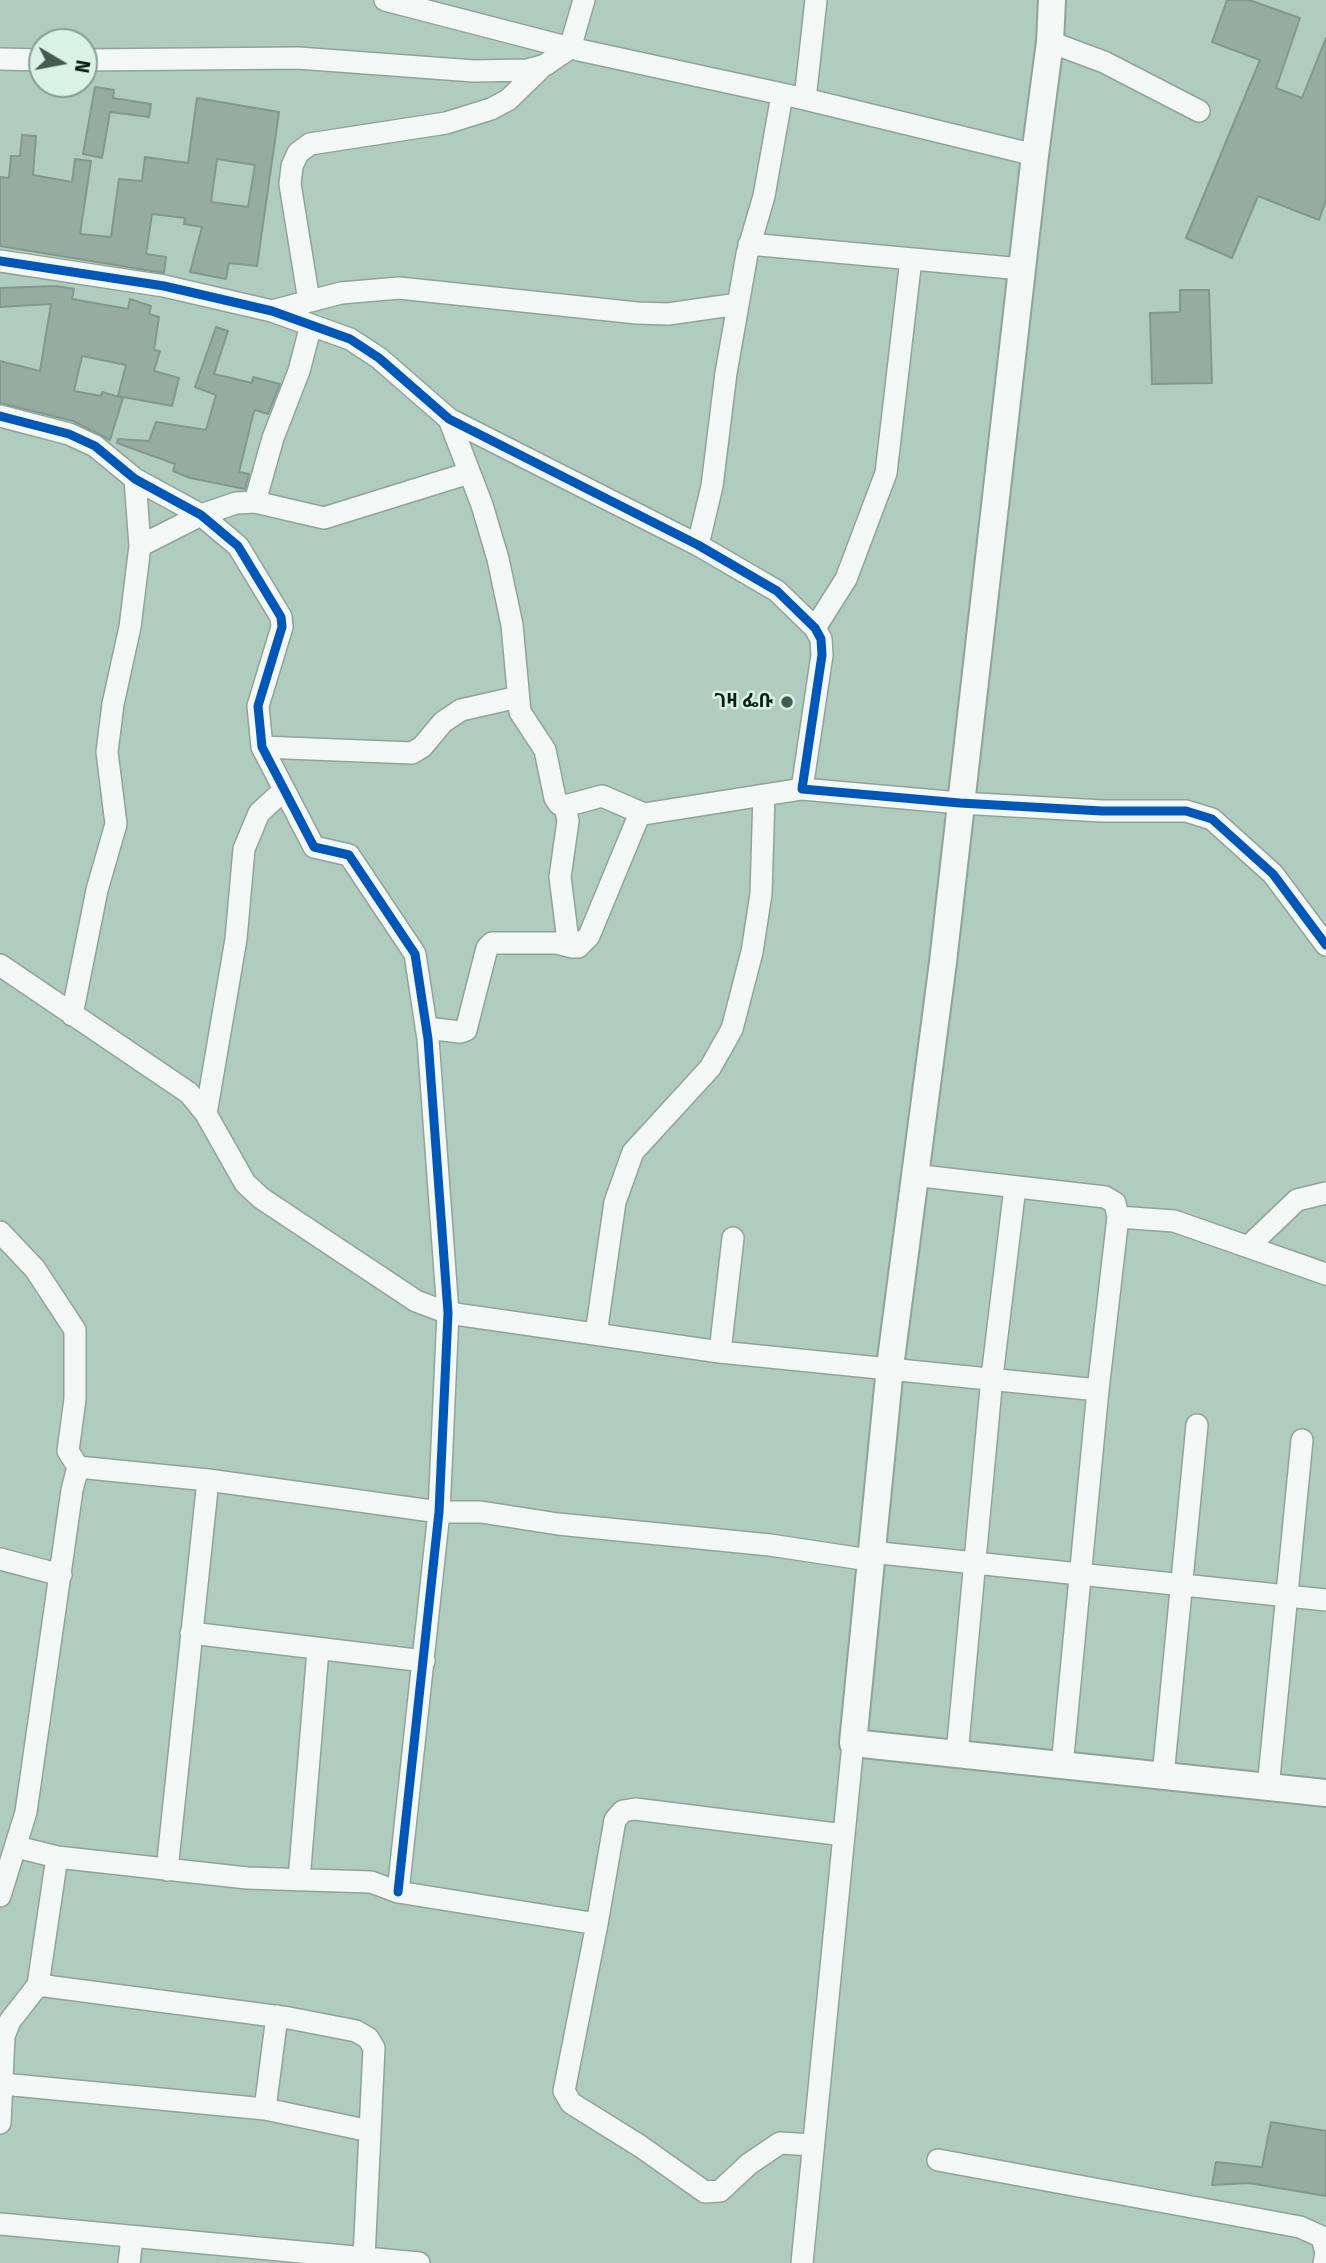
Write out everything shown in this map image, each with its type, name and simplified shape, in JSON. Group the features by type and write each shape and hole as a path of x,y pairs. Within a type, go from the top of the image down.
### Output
{"main road":[{"path":"1052,0 1051,42 1035,155 960,803 890,1367 853,1744 1326,1793"}],"street":[{"path":"385,0 425,5 570,48 805,99 1035,155"},
{"path":"309,301 290,184 292,166 298,153 310,144 446,123 491,109 508,100 545,65 570,48 584,0"},
{"path":"805,99 816,0"},
{"path":"1051,42 1115,67 1199,111"},
{"path":"98,60 298,58 474,71 527,70 545,65"},
{"path":"0,59 28,60"},
{"path":"698,545 716,457 749,244 764,196 782,95"},
{"path":"749,244 1022,269"},
{"path":"815,628 846,579 886,474 911,259"},
{"path":"0,261 164,286 272,311 350,339 379,358 449,419 698,545 777,590 815,628 821,639 802,789"},
{"path":"272,311 341,293 399,288 647,314 700,312 738,304"},
{"path":"256,502 273,438 299,371 311,324"},
{"path":"0,416 69,434 94,446 135,479 201,515 238,546 281,617 282,627 258,706 262,747 314,847 349,855 415,954 432,1094 447,1313 439,1512 398,1892"},
{"path":"449,419 498,559 512,625 518,697 524,722 545,750 555,798 565,806 568,821 559,877 567,933 573,947"},
{"path":"140,547 201,515 236,503 256,502 324,519 470,473"},
{"path":"72,1015 97,890 116,824 107,752 113,704 130,627 140,547 135,479"},
{"path":"262,747 412,753 422,747 443,722 461,710 518,697"},
{"path":"565,806 602,796 640,813 802,789 960,803 1102,811 1186,811 1212,819 1273,874 1326,945"},
{"path":"206,1114 234,953 244,849 259,813 283,791"},
{"path":"596,1334 615,1202 633,1152 710,1068 732,1029 752,952 761,894 764,795"},
{"path":"426,1028 466,1030 487,947 492,943 556,943 578,947 589,936 640,813"},
{"path":"3,974 72,1015 189,1093 206,1114 245,1183 261,1198 398,1292 447,1313 720,1352 992,1377 1098,1390"},
{"path":"432,1094 448,1031"},
{"path":"914,1175 1105,1196 1115,1203 1118,1217 1098,1390 1062,1766"},
{"path":"957,1754 992,1377 1015,1188"},
{"path":"1250,1245 1297,1200 1326,1193"},
{"path":"1118,1217 1174,1221 1250,1245 1326,1274"},
{"path":"0,1233 35,1269 75,1330 75,1399 68,1451 78,1467 26,1812 0,1896"},
{"path":"720,1352 733,1238"},
{"path":"1163,1776 1197,1425"},
{"path":"1268,1787 1303,1440"},
{"path":"78,1467 208,1480 439,1512 481,1512 558,1524 870,1556 975,1562 1326,1600"},
{"path":"167,1870 208,1480"},
{"path":"0,1559 61,1575"},
{"path":"191,1633 424,1661"},
{"path":"299,1880 318,1650"},
{"path":"802,2263 853,1744"},
{"path":"813,2145 780,2143 750,2164 720,2191 705,2192 640,2146 571,2103 564,2091 615,1820 624,1811 635,1809 844,1835"},
{"path":"17,1847 57,1857 167,1870 299,1880 371,1882 398,1892 597,1924"},
{"path":"0,2123 4,2036 10,2021 38,1985 57,1857"},
{"path":"38,1985 277,2016 356,2031 368,2038 374,2048 364,2258"},
{"path":"265,2109 277,2016"},
{"path":"3,2084 265,2109 370,2131"},
{"path":"938,2160 1300,2227 1322,2237 1326,2253 1324,2263"},
{"path":"0,2224 419,2263"},
{"path":"129,2263 132,2238"}],"building":[{"path":"1227,0 1249,0 1300,18 1276,88 1302,98 1326,38 1326,200 1319,220 1258,196 1232,258 1186,238 1260,60 1212,42"},
{"path":"98,87 114,90 113,98 151,104 149,117 110,112 102,158 83,154 93,98 98,98"},
{"path":"197,98 279,112 257,266 229,263 226,279 190,272 202,227 184,224 185,218 152,214 146,254 166,257 164,273 0,246 0,177 9,178 11,156 20,156 22,135 36,136 33,175 72,182 75,159 91,161 80,234 111,237 119,179 142,181 145,157 188,163","holes":["217,159 255,165 248,207 211,202"]},
{"path":"56,286 74,289 72,299 128,309 130,299 151,306 149,314 159,317 154,350 160,351 154,371 179,378 172,406 118,396 126,365 82,356 74,391 101,396 102,392 123,398 110,440 73,421 0,403 0,361 40,371 51,304 0,307 0,288"},
{"path":"1180,290 1209,290 1212,383 1152,384 1150,313 1180,312"},
{"path":"216,327 228,331 214,374 252,383 253,377 280,384 268,414 255,410 253,415 239,472 249,474 245,489 190,478 173,471 175,464 117,443 118,439 149,441 156,422 206,430 216,395 195,387"},
{"path":"1271,2122 1326,2131 1326,2196 1249,2183 1212,2185 1216,2162 1262,2167"}],"cycle path":[{"path":"0,261 164,286 272,311 350,339 379,358 449,419 698,545 777,591 815,628 821,639 822,655 802,789 960,803 1102,811 1186,811 1212,819 1273,874 1326,945"},
{"path":"0,416 69,434 95,446 135,479 201,515 238,546 281,617 282,627 258,706 262,747 314,847 349,855 415,954 428,1039 448,1313 439,1512 398,1892"}],"place":[{"name":"ገዛ ፌቡ","path":"787,702"}]}
